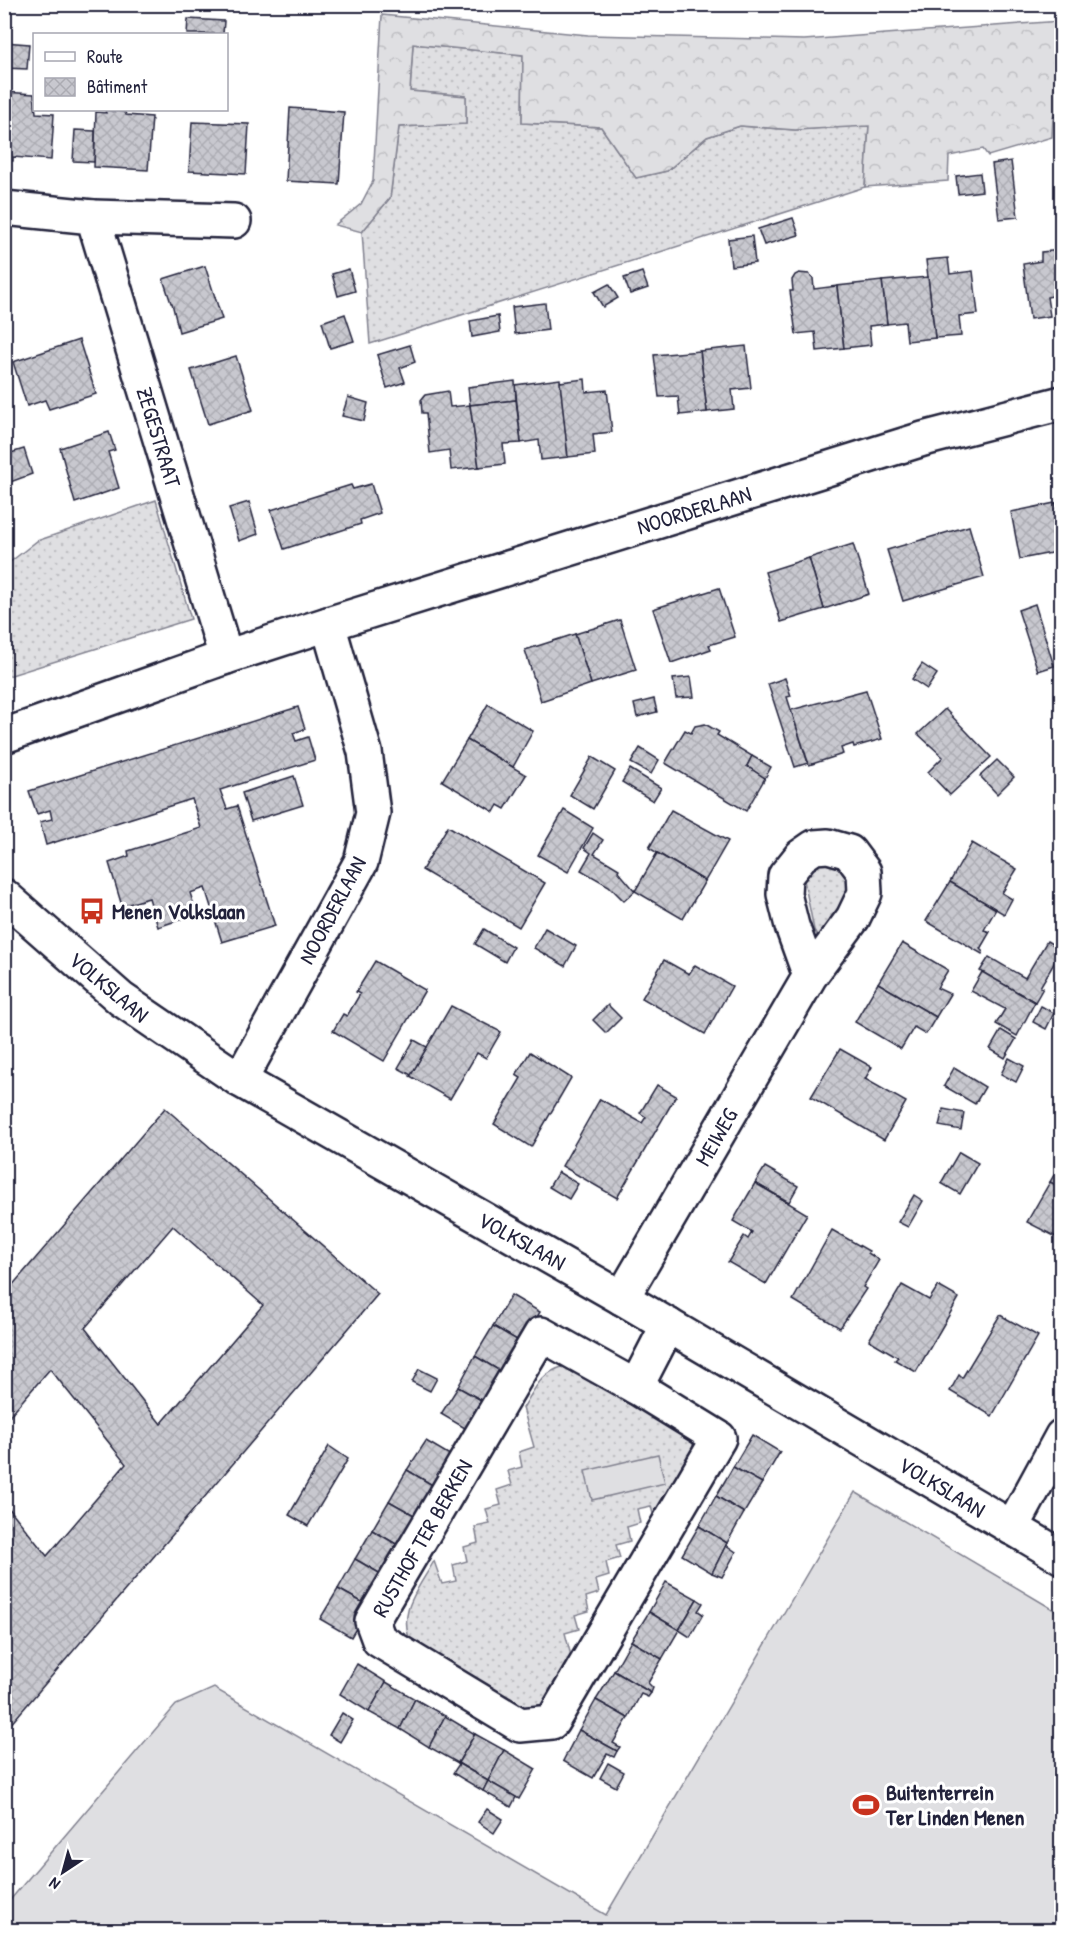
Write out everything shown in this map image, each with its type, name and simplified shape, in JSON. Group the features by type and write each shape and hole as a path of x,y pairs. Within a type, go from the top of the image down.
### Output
{"street":[{"path":"4,208 93,217 234,221"},
{"name":"ZEGESTRAAT","path":"93,217 226,657"},
{"name":"NOORDERLAAN","path":"4,736 226,657 328,624 923,439 1062,403"},
{"name":"NOORDERLAAN","path":"240,1080 361,862 373,813 365,752 328,624"},
{"name":"VOLKSLAAN","path":"4,896 120,999 240,1080 622,1298 1062,1557"},
{"name":"MEIWEG","path":"622,1298 810,976"},
{"path":"636,1387 668,1325"},
{"name":"RUSTHOF TER BERKEN","path":"541,1334 636,1387 719,1438 552,1722 520,1725 379,1640 372,1621 541,1334"},
{"path":"1012,1528 1062,1436"}],"green space":[{"path":"382,15 588,35 804,40 1061,21 1061,115 1053,117 1052,137 988,156 983,149 949,156 948,181 865,187 869,126 795,130 740,126 707,137 667,171 636,178 601,127 522,123 523,55 413,44 410,91 466,96 466,124 399,127 390,198 362,232 335,225 361,204 373,181"},
{"path":"413,44 523,55 522,123 601,127 636,178 667,171 707,137 740,126 795,130 869,125 865,187 370,344 362,232 390,198 399,127 466,124 466,96 410,91"},
{"path":"156,500 191,619 5,677 5,566 37,541"},
{"path":"820,863 835,864 853,880 851,897 821,942 814,930 804,880 809,868"},
{"path":"565,1366 573,1366 692,1440 694,1451 657,1529 651,1506 637,1509 640,1523 627,1527 630,1541 616,1545 620,1558 606,1562 609,1576 596,1580 599,1593 586,1597 589,1611 575,1615 579,1629 565,1633 575,1671 549,1707 528,1712 413,1647 406,1623 411,1602 434,1561 442,1584 456,1581 453,1565 467,1561 464,1547 478,1543 475,1527 490,1524 486,1509 501,1505 497,1490 512,1485 508,1471 522,1467 519,1452 534,1447 523,1408 535,1387 544,1377"},
{"path":"658,1454 665,1483 592,1500 585,1471"},
{"name":"Buitenterrein Ter Linden Menen","path":"855,1492 1061,1614 1061,1930 5,1930 5,1906 176,1705 214,1688 606,1915"}],"building":[{"path":"188,19 224,21 223,33 187,33"},
{"path":"4,42 29,44 27,69 4,68"},
{"path":"4,92 33,94 33,111 54,114 51,160 13,157 13,161 4,160"},
{"path":"290,108 344,112 339,184 286,181"},
{"path":"105,111 115,111 125,112 126,115 152,117 148,170 94,167 96,112 106,113"},
{"path":"192,122 249,124 246,174 189,171"},
{"path":"75,130 95,131 94,162 73,161"},
{"path":"1011,161 1018,217 999,219 992,164"},
{"path":"980,173 982,191 958,194 956,176"},
{"path":"793,218 799,235 764,245 758,229"},
{"path":"752,236 755,263 731,266 728,239"},
{"path":"1062,250 1062,301 1059,302 1058,295 1047,297 1050,316 1030,319 1023,264 1041,261 1041,252"},
{"path":"948,258 950,274 973,271 978,314 959,316 961,336 935,338 926,260"},
{"path":"205,266 222,319 179,332 163,279"},
{"path":"349,269 355,291 338,296 332,274"},
{"path":"642,272 648,288 630,294 624,278"},
{"path":"799,273 809,274 813,278 814,289 837,286 844,348 817,351 815,332 796,334 790,291 793,291 792,280"},
{"path":"928,277 935,338 907,341 905,322 887,324 882,281"},
{"path":"882,281 887,324 869,326 871,345 844,348 837,286"},
{"path":"609,284 618,298 603,307 594,292"},
{"path":"545,303 548,330 515,334 512,307"},
{"path":"345,314 354,341 330,348 322,322"},
{"path":"498,316 500,332 472,337 470,321"},
{"path":"79,340 96,394 49,409 45,400 27,406 13,362"},
{"path":"410,345 415,362 400,368 405,382 387,388 377,355"},
{"path":"746,346 751,388 732,390 734,409 707,412 700,351"},
{"path":"700,351 707,412 680,415 678,396 659,397 654,355"},
{"path":"236,356 253,410 208,424 191,370"},
{"path":"560,379 568,457 541,460 539,440 521,443 515,385"},
{"path":"585,379 586,392 607,390 612,432 593,434 595,454 568,457 560,382"},
{"path":"515,381 516,400 470,405 468,387"},
{"path":"448,391 450,407 470,405 479,467 451,470 449,450 430,453 426,413 422,413 421,400 425,395"},
{"path":"348,397 368,403 364,421 342,416"},
{"path":"516,400 521,443 503,444 505,464 479,467 470,405"},
{"path":"109,432 115,450 108,452 119,488 75,503 60,448"},
{"path":"24,449 32,474 5,484 4,455"},
{"path":"371,484 380,513 360,520 361,524 284,549 271,510 351,485 353,489"},
{"path":"249,502 258,534 239,541 229,508"},
{"path":"1062,502 1062,536 1055,503"},
{"path":"1055,503 1062,536 1062,551 1020,559 1011,512"},
{"path":"969,526 984,577 903,601 887,550"},
{"path":"853,544 869,594 824,609 809,558"},
{"path":"809,558 824,609 781,622 765,572"},
{"path":"719,588 735,637 709,645 711,649 671,663 653,609"},
{"path":"1035,604 1054,666 1038,671 1018,610"},
{"path":"620,620 636,670 591,684 575,634"},
{"path":"575,634 591,684 541,701 525,650"},
{"path":"922,664 937,674 927,689 912,679"},
{"path":"691,677 694,697 676,698 673,679"},
{"path":"785,678 791,696 787,697 808,763 795,767 768,684"},
{"path":"866,690 882,739 854,747 853,744 841,748 843,754 809,765 791,710"},
{"path":"654,699 657,712 637,717 634,704"},
{"path":"488,704 533,731 513,767 467,740"},
{"path":"298,707 305,729 293,733 296,741 308,737 315,760 220,790 227,809 237,806 275,926 222,942 205,888 190,893 197,914 158,927 149,898 122,906 109,863 129,856 128,851 201,828 192,799 46,845 40,822 52,819 50,810 37,814 29,791"},
{"path":"945,709 991,757 950,795 928,772 943,757 918,734"},
{"path":"705,724 719,732 717,735 752,756 747,766 765,778 746,811 665,763 685,730 691,733 695,726"},
{"path":"467,740 526,775 505,809 498,805 494,812 442,781"},
{"path":"640,748 659,760 651,774 631,763"},
{"path":"752,756 771,767 765,778 747,766"},
{"path":"592,757 615,771 593,809 570,795"},
{"path":"997,760 1014,777 997,794 980,776"},
{"path":"630,769 661,788 653,801 622,782"},
{"path":"294,776 303,805 251,821 242,793"},
{"path":"564,810 593,828 568,872 538,855"},
{"path":"671,810 728,841 705,881 649,848"},
{"path":"448,826 545,883 519,927 422,870"},
{"path":"593,833 603,840 594,854 619,869 618,871 635,891 624,901 609,886 581,870 591,853 584,848"},
{"path":"972,843 1017,869 1002,893 1012,899 1004,914 950,882"},
{"path":"657,853 705,881 683,919 635,891"},
{"path":"950,882 996,909 984,930 990,932 980,949 982,954 926,921"},
{"path":"545,928 576,946 565,966 534,948"},
{"path":"484,929 513,947 505,962 475,944"},
{"path":"1047,941 1062,950 1040,987 1043,988 1035,1002 980,971 989,957 1025,978"},
{"path":"902,943 948,970 937,988 950,994 936,1017 878,983"},
{"path":"664,960 689,974 695,965 732,986 705,1034 642,998"},
{"path":"375,961 425,990 384,1061 333,1031 343,1014 347,1016 360,994 356,992"},
{"path":"982,972 1035,1002 1017,1036 996,1024 1005,1009 971,991"},
{"path":"878,983 936,1017 926,1034 914,1027 901,1049 855,1022"},
{"path":"608,1005 621,1018 606,1033 593,1020"},
{"path":"451,1006 501,1032 486,1058 477,1053 450,1099 410,1076"},
{"path":"1041,1006 1054,1013 1046,1029 1033,1022"},
{"path":"1001,1030 1016,1039 1005,1058 990,1049"},
{"path":"414,1040 427,1047 411,1075 398,1068"},
{"path":"840,1049 872,1067 865,1079 906,1102 884,1140 811,1097"},
{"path":"530,1052 571,1078 531,1147 494,1124 521,1078 516,1075"},
{"path":"1009,1058 1024,1066 1016,1082 1001,1074"},
{"path":"954,1068 985,1087 975,1104 944,1086"},
{"path":"657,1085 676,1096 617,1198 562,1166 600,1099 642,1123 646,1117 640,1113"},
{"path":"165,1108 378,1294 4,1732 4,1502 47,1556 126,1464 50,1369 4,1422 4,1295","holes":["173,1226 263,1305 161,1424 85,1328"]},
{"path":"943,1109 964,1113 961,1130 939,1126"},
{"path":"959,1152 978,1163 960,1194 941,1183"},
{"path":"1062,1161 1062,1188 1050,1182"},
{"path":"765,1167 798,1186 789,1202 755,1183"},
{"path":"558,1172 578,1184 569,1199 549,1187"},
{"path":"1050,1182 1062,1188 1062,1240 1027,1222"},
{"path":"755,1183 807,1214 766,1284 728,1262 744,1236 748,1239 752,1232 733,1221"},
{"path":"914,1195 923,1201 908,1227 898,1222"},
{"path":"832,1230 869,1251 868,1253 879,1260 863,1287 866,1289 840,1328 793,1300"},
{"path":"902,1285 929,1300 938,1286 959,1298 916,1372 895,1360 898,1357 869,1340"},
{"path":"511,1295 540,1312 522,1343 493,1326"},
{"path":"1000,1315 1038,1336 992,1416 950,1391 959,1375 962,1378"},
{"path":"493,1326 522,1343 505,1374 475,1356"},
{"path":"475,1356 505,1374 488,1404 458,1387"},
{"path":"419,1369 437,1378 430,1391 412,1382"},
{"path":"458,1387 488,1404 470,1431 441,1414"},
{"path":"752,1435 780,1452 762,1483 733,1467"},
{"path":"426,1441 455,1458 439,1489 407,1470"},
{"path":"329,1446 348,1459 308,1526 289,1515"},
{"path":"733,1467 762,1483 744,1513 716,1496"},
{"path":"407,1470 439,1489 421,1519 389,1501"},
{"path":"716,1496 744,1513 727,1543 699,1526"},
{"path":"389,1501 421,1519 403,1548 372,1530"},
{"path":"699,1526 727,1543 712,1573 682,1555"},
{"path":"372,1530 403,1548 386,1577 355,1559"},
{"path":"726,1545 736,1552 722,1577 712,1573"},
{"path":"355,1559 386,1577 369,1606 338,1589"},
{"path":"666,1582 697,1599 679,1630 649,1612"},
{"path":"338,1589 369,1606 351,1637 320,1619"},
{"path":"697,1599 703,1603 698,1611 703,1614 690,1637 679,1630"},
{"path":"649,1612 679,1630 662,1659 631,1641"},
{"path":"631,1641 662,1659 648,1683 653,1688 651,1693 614,1671"},
{"path":"357,1664 386,1682 369,1712 340,1694"},
{"path":"614,1671 651,1693 648,1697 641,1694 628,1718 596,1700"},
{"path":"386,1682 415,1699 400,1729 369,1712"},
{"path":"415,1699 445,1716 429,1747 400,1729"},
{"path":"596,1700 628,1718 613,1743 620,1747 617,1751 579,1730"},
{"path":"342,1713 353,1720 340,1742 329,1735"},
{"path":"445,1716 475,1734 458,1763 429,1747"},
{"path":"579,1730 617,1751 614,1757 607,1754 593,1778 563,1761"},
{"path":"475,1734 504,1750 488,1781 458,1763"},
{"path":"504,1750 536,1769 519,1799 488,1781"},
{"path":"608,1763 624,1772 616,1787 600,1778"},
{"path":"459,1764 488,1781 483,1791 453,1773"},
{"path":"488,1781 516,1797 511,1807 483,1791"},
{"path":"487,1809 503,1819 494,1833 478,1822"}],"place":[{"name":"Menen Volkslaan","path":"92,911"},
{"name":"Buitenterrein Ter Linden Menen","path":"866,1805"}]}
